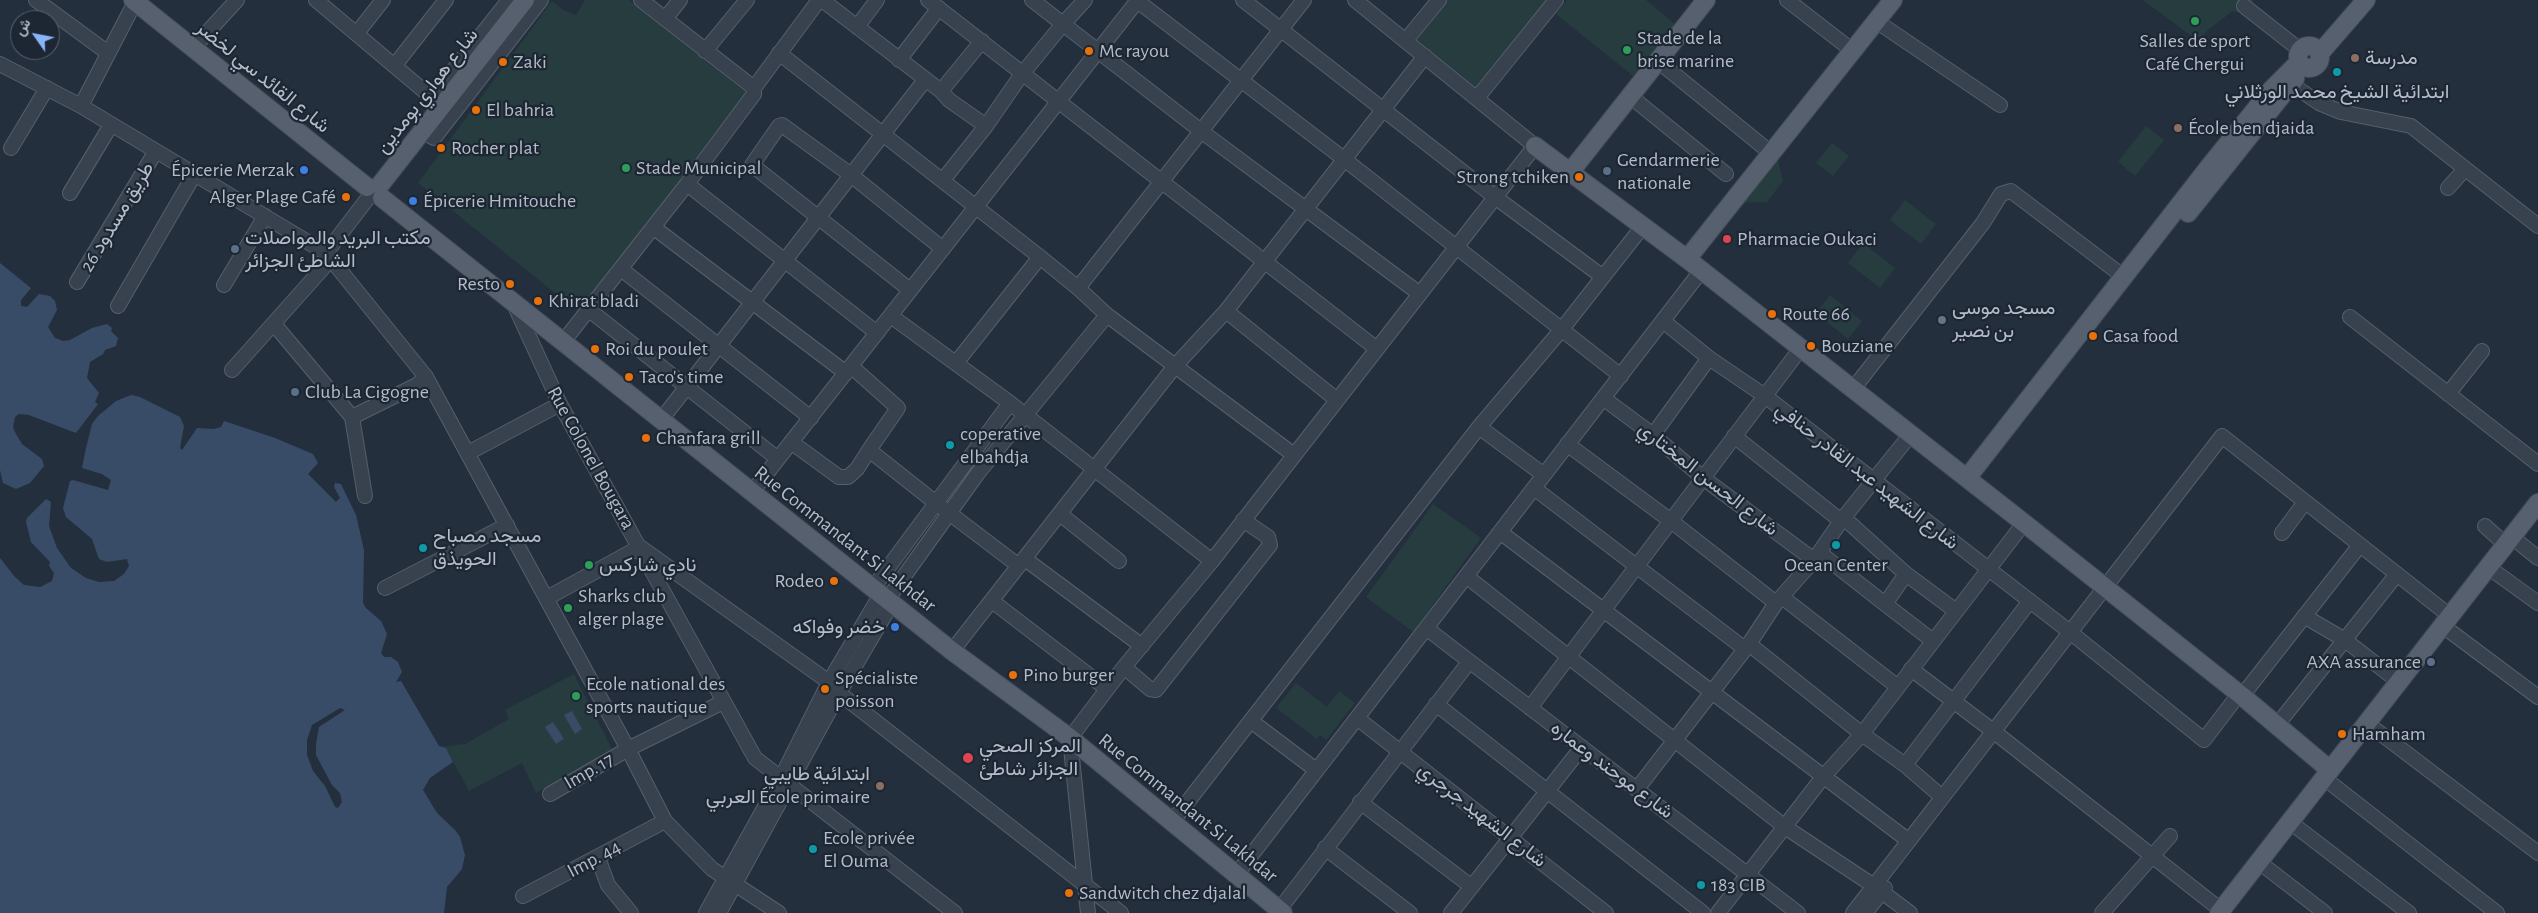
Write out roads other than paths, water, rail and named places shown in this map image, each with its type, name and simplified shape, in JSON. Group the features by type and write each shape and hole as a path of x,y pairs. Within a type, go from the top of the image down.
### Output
{"main road":[{"name":"شارع هواري بومدين","path":"374,192 422,131 437,101 525,0"},
{"path":"1570,171 1706,0"},
{"path":"1687,259 1893,0"},
{"path":"1970,481 2291,84 2308,56 2356,0"},
{"path":"1970,481 2124,277 2272,89 2366,0"},
{"name":"شارع القائد سي لخضر","path":"134,1 374,192"},
{"path":"1535,146 1687,259 2024,523 2277,725 2327,774"},
{"name":"Rue Commandant Si Lakhdar","path":"374,192 952,651 1070,738 1281,912"},
{"path":"2220,912 2538,503"}],"street":[{"path":"36,0 108,53"},
{"path":"193,48 237,0"},
{"path":"357,33 383,0"},
{"path":"395,65 446,0"},
{"path":"320,1 437,101 509,0"},
{"path":"422,131 434,138 541,0"},
{"path":"641,0 754,88"},
{"path":"665,19 680,0"},
{"path":"706,51 747,0"},
{"path":"563,342 687,184 754,94 754,88 779,53 821,0 941,91 949,100 986,126"},
{"path":"856,27 877,0"},
{"path":"1032,0 1201,131 1420,294"},
{"path":"943,180 986,126 1022,74 1062,24 1085,0"},
{"path":"752,492 1137,0 1621,376"},
{"path":"1243,0 1495,197 1603,277"},
{"path":"1078,288 1304,0"},
{"path":"1406,40 1439,0"},
{"path":"1476,98 1556,0"},
{"path":"1787,0 1853,50"},
{"path":"81,106 134,1"},
{"path":"1088,913 1070,738 1124,667 1212,560 1535,146 1360,2"},
{"path":"899,60 934,4 1377,349"},
{"path":"2244,6 2308,56"},
{"path":"1876,21 2000,105"},
{"path":"941,91 982,41"},
{"path":"779,53 1040,257 1078,288 1106,315 1294,455"},
{"path":"952,651 1175,366 1226,311 1425,56"},
{"path":"1658,61 1771,153"},
{"path":"1,67 81,106 328,256 426,377 547,598 665,821 712,869 779,913"},
{"path":"661,420 925,80"},
{"path":"2291,84 2319,103 2341,112 2411,126 2538,226"},
{"path":"11,148 47,88"},
{"path":"1630,96 1726,174"},
{"path":"70,193 111,125"},
{"path":"910,290 752,165 779,126 782,125 851,175 943,249"},
{"name":"طريق مسدود 26","path":"77,282 156,151"},
{"path":"2448,188 2465,169"},
{"path":"118,306 194,175"},
{"path":"687,184 786,259 878,333"},
{"path":"1853,389 1985,219 2001,194 2011,191 2124,277"},
{"path":"232,370 274,324 328,256 374,192"},
{"path":"224,285 265,216"},
{"path":"1172,822 1479,427 1562,329 1643,226"},
{"path":"653,227 898,408 857,468 848,477 839,477 792,442"},
{"path":"956,364 1040,257"},
{"path":"621,269 720,344 811,418"},
{"path":"1236,875 1701,271"},
{"name":"Rue Colonel Bougara","path":"513,302 560,404 755,758 955,913"},
{"path":"588,309 778,459"},
{"path":"1226,311 1337,400"},
{"path":"706,913 730,882 839,693 883,596 950,513 978,473 1106,315"},
{"path":"891,316 1010,403 1212,560"},
{"path":"2350,317 2538,464"},
{"name":"شارع الشهيد عبد القادر حنافي","path":"1662,321 1709,358 1765,396 2030,601 2204,740 2240,695"},
{"path":"274,324 352,417 365,496"},
{"path":"1530,708 1801,348"},
{"path":"2448,394 2482,351"},
{"path":"1653,435 1709,358"},
{"path":"352,417 417,385 426,377"},
{"name":"شارع الحسن المختاري","path":"1603,398 1653,435 1703,478 1817,556 1933,641"},
{"path":"786,782 829,682 883,596 936,503 1010,403"},
{"path":"468,453 560,404"},
{"path":"1479,427 1544,474"},
{"path":"1637,790 1747,646 1779,600 1817,556 1843,519 1911,434"},
{"path":"1734,436 1843,519 1906,574 1956,611"},
{"path":"1853,913 1878,889 2108,590 2222,436 2397,574 2447,621 2538,697"},
{"path":"1567,444 1898,687"},
{"path":"869,450 936,503 1142,646"},
{"path":"1534,488 1636,566 1906,765 1942,797"},
{"path":"2282,533 2305,502"},
{"path":"1060,514 1119,561"},
{"path":"1124,667 1150,689 1156,690 1270,545 1268,537 1243,520"},
{"path":"1718,913 1823,777 1862,734 2024,523"},
{"path":"385,588 507,525"},
{"path":"2485,526 2538,558"},
{"path":"1500,532 1909,841"},
{"path":"2240,695 2360,544"},
{"path":"547,598 640,547 829,682 839,693 1121,913"},
{"path":"2488,567 2538,603"},
{"path":"1884,604 1906,574"},
{"path":"2277,725 2397,574"},
{"path":"1466,576 1676,739 1785,827 1878,889 1910,913"},
{"path":"992,601 1107,689"},
{"path":"1906,765 2030,601"},
{"path":"2304,616 2345,640 2399,682"},
{"name":"شارع موحند وعماره","path":"1426,628 1798,913"},
{"path":"1281,912 1325,848 1469,662"},
{"path":"1911,669 2154,857 2220,912"},
{"name":"Imp. 17","path":"550,794 628,749 723,702"},
{"path":"1436,704 1703,913"},
{"name":"شارع الشهيد جرجري","path":"1357,718 1605,913"},
{"path":"1251,721 1316,770"},
{"path":"2368,724 2538,853"},
{"path":"1865,913 1909,841 1942,797 1997,734"},
{"path":"1451,913 1582,748"},
{"path":"2327,774 2497,913"},
{"path":"1360,802 1472,887"},
{"name":"Imp. 44","path":"524,896 665,821"},
{"path":"2290,822 2409,913"},
{"path":"2102,913 2154,857 2170,836"},
{"path":"1325,848 1410,913"},
{"path":"598,858 608,885 631,913"},
{"path":"2259,862 2325,913"},
{"path":"720,913 730,882"}],"water":[{"path":"0,263 31,288 21,300 21,306 27,307 39,294 50,296 55,301 57,310 48,327 55,338 63,341 70,340 92,328 107,324 118,338 116,346 105,350 103,354 90,362 87,378 99,393 95,402 98,404 76,433 29,415 19,414 15,417 13,427 16,434 22,444 42,459 44,466 30,483 16,489 3,483 0,470"},
{"path":"131,395 140,397 180,417 184,426 180,448 182,450 197,428 214,429 221,427 224,421 275,438 313,454 318,463 308,474 336,502 340,498 334,487 335,483 341,484 356,515 364,550 363,603 381,621 387,634 381,653 384,657 391,657 398,662 402,672 396,682 401,681 439,746 446,748 453,762 430,778 423,790 437,813 460,837 465,855 462,869 447,887 444,913 0,913 0,558 24,585 40,587 52,581 54,573 49,566 50,562 31,542 26,522 27,518 46,499 51,502 49,526 57,548 71,568 86,578 99,582 114,581 124,574 129,566 127,559 107,562 99,559 92,539 66,517 63,508 70,481 73,480 108,490 111,480 102,474 82,468 86,448 92,424 98,416 116,401"},
{"path":"572,711 582,729 575,734 564,715"},
{"path":"553,722 564,739 556,744 545,727"}],"place":[{"name":"Salles de sport Café Chergui","path":"2195,21"},
{"name":"Stade de la brise marine","path":"1627,50"},
{"name":"Mc rayou","path":"1089,51"},
{"name":"مدرسة","path":"2355,58"},
{"name":"Zaki","path":"503,62"},
{"name":"ابتدائية الشيخ محمد الورثلاني","path":"2337,72"},
{"name":"El bahria","path":"476,110"},
{"name":"École ben djaida","path":"2178,128"},
{"name":"Rocher plat","path":"441,148"},
{"name":"Stade Municipal","path":"626,168"},
{"name":"Épicerie Merzak","path":"304,170"},
{"name":"Gendarmerie nationale","path":"1607,171"},
{"name":"Strong tchiken","path":"1579,177"},
{"name":"Alger Plage Café","path":"346,197"},
{"name":"Épicerie Hmitouche","path":"413,201"},
{"name":"Pharmacie Oukaci","path":"1727,239"},
{"name":"مكتب البريد والمواصلات الشاطئ الجزائر","path":"235,249"},
{"name":"Resto","path":"510,284"},
{"name":"Khirat bladi","path":"538,301"},
{"name":"Route 66","path":"1772,314"},
{"name":"مسجد موسى بن نصير","path":"1942,320"},
{"name":"Casa food","path":"2093,336"},
{"name":"Bouziane","path":"1811,346"},
{"name":"Roi du poulet","path":"595,349"},
{"name":"Taco's time","path":"629,377"},
{"name":"Club La Cigogne","path":"295,392"},
{"name":"Chanfara grill","path":"646,438"},
{"name":"coperative elbahdja","path":"950,445"},
{"name":"Ocean Center","path":"1836,545"},
{"name":"مسجد مصباح الحويذق","path":"423,548"},
{"name":"نادي شاركس","path":"589,565"},
{"name":"Rodeo","path":"834,581"},
{"name":"Sharks club alger plage","path":"568,608"},
{"name":"خضر وفواكه","path":"895,627"},
{"name":"AXA assurance","path":"2431,662"},
{"name":"Pino burger","path":"1013,675"},
{"name":"Spécialiste poisson","path":"825,689"},
{"name":"Ecole national des sports nautique","path":"576,696"},
{"name":"Hamham","path":"2342,734"},
{"name":"المركز الصحي الجزائر شاطئ","path":"968,758"},
{"name":"ابتدائية طايبي العربي École primaire","path":"880,786"},
{"name":"Ecole privée El Ouma","path":"813,849"},
{"name":"183 CIB","path":"1701,885"},
{"name":"Sandwitch chez djalal","path":"1069,893"}]}
